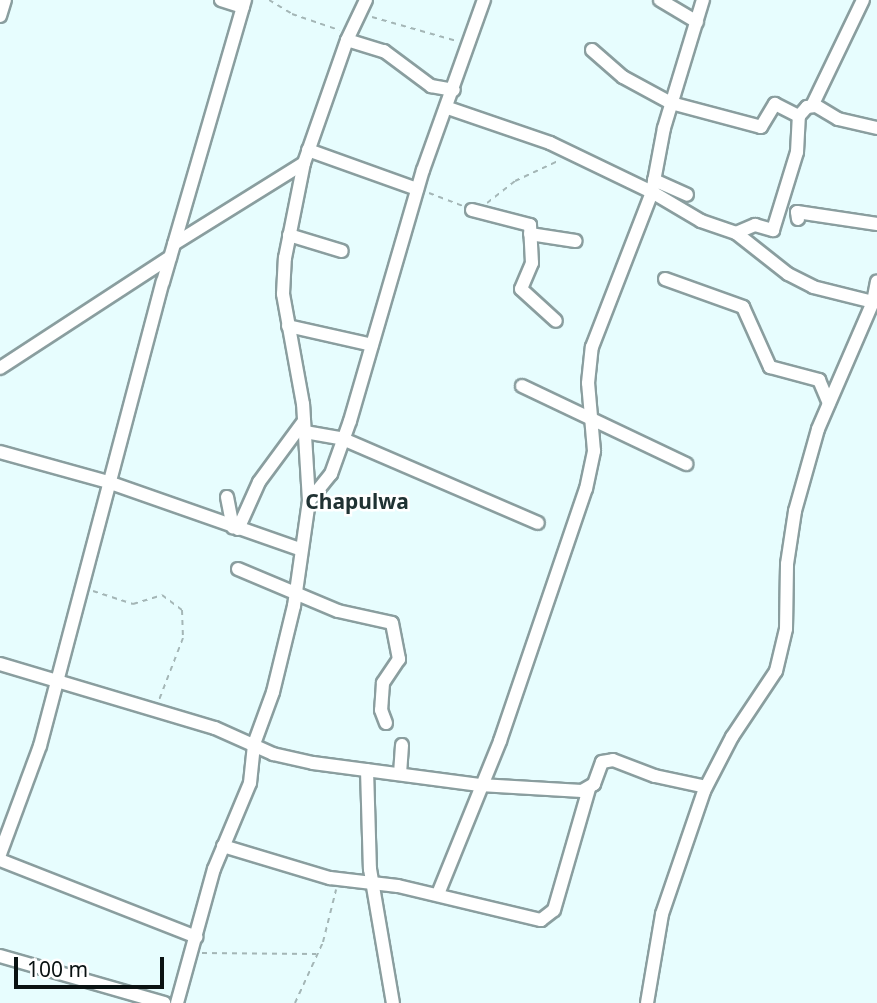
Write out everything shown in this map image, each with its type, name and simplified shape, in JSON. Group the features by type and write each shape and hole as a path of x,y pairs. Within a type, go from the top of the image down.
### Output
{"street":[{"path":"0,16 5,0"},
{"path":"0,854 57,683 108,482 244,4 221,0"},
{"path":"177,1003 223,846 250,783 254,744 273,692 296,593 299,550 309,500 304,426 283,275 304,163 349,37 366,0"},
{"path":"309,500 331,474 405,246 417,189 448,108 484,0"},
{"path":"660,0 697,22"},
{"path":"438,894 582,502 594,451 594,420 589,383 592,348 653,186 671,103 703,0"},
{"path":"815,106 814,98 863,0"},
{"path":"349,37 384,51 431,86 454,90"},
{"path":"592,50 623,78 671,103 761,127 775,104 799,116"},
{"path":"766,254 771,229 797,152 799,116 807,107 815,106 838,120 877,128"},
{"path":"448,108 653,186 687,195"},
{"path":"308,150 417,189"},
{"path":"0,368 304,163"},
{"path":"653,186 701,221 736,233 788,274 813,287 873,302"},
{"path":"472,210 530,225 532,263 521,289 556,321"},
{"path":"798,219 797,212 877,224"},
{"path":"736,233 755,225 771,229"},
{"path":"530,234 575,242"},
{"path":"289,235 342,250"},
{"path":"665,279 743,307 770,367 819,380 829,403"},
{"path":"647,1003 662,914 706,787 732,737 776,671 786,629 787,564 795,511 829,403 873,302 877,281"},
{"path":"288,326 372,345"},
{"path":"522,386 686,464"},
{"path":"304,426 343,439 538,523"},
{"path":"235,528 259,482 304,426"},
{"path":"0,452 108,482 299,550"},
{"path":"227,497 235,528"},
{"path":"238,569 338,611 392,623 400,659 383,683 381,710 386,723"},
{"path":"0,664 254,744 273,754 480,785 589,789"},
{"path":"400,775 402,745"},
{"path":"223,846 339,879 438,894 523,918 550,917 589,789 601,762 613,760 655,776 706,787"},
{"path":"367,770 367,834 393,1003"},
{"path":"0,860 196,937"},
{"path":"0,956 164,1003"}],"path":[{"path":"269,0 292,14 349,37"},
{"path":"360,13 468,44"},
{"path":"417,189 472,210 524,176 574,154"},
{"path":"82,588 133,604 162,595 181,610 183,638 155,713"},
{"path":"295,1003 317,954 339,879"},
{"path":"192,954 317,954"}],"district":[{"name":"Chapulwa","path":"357,501"}]}
